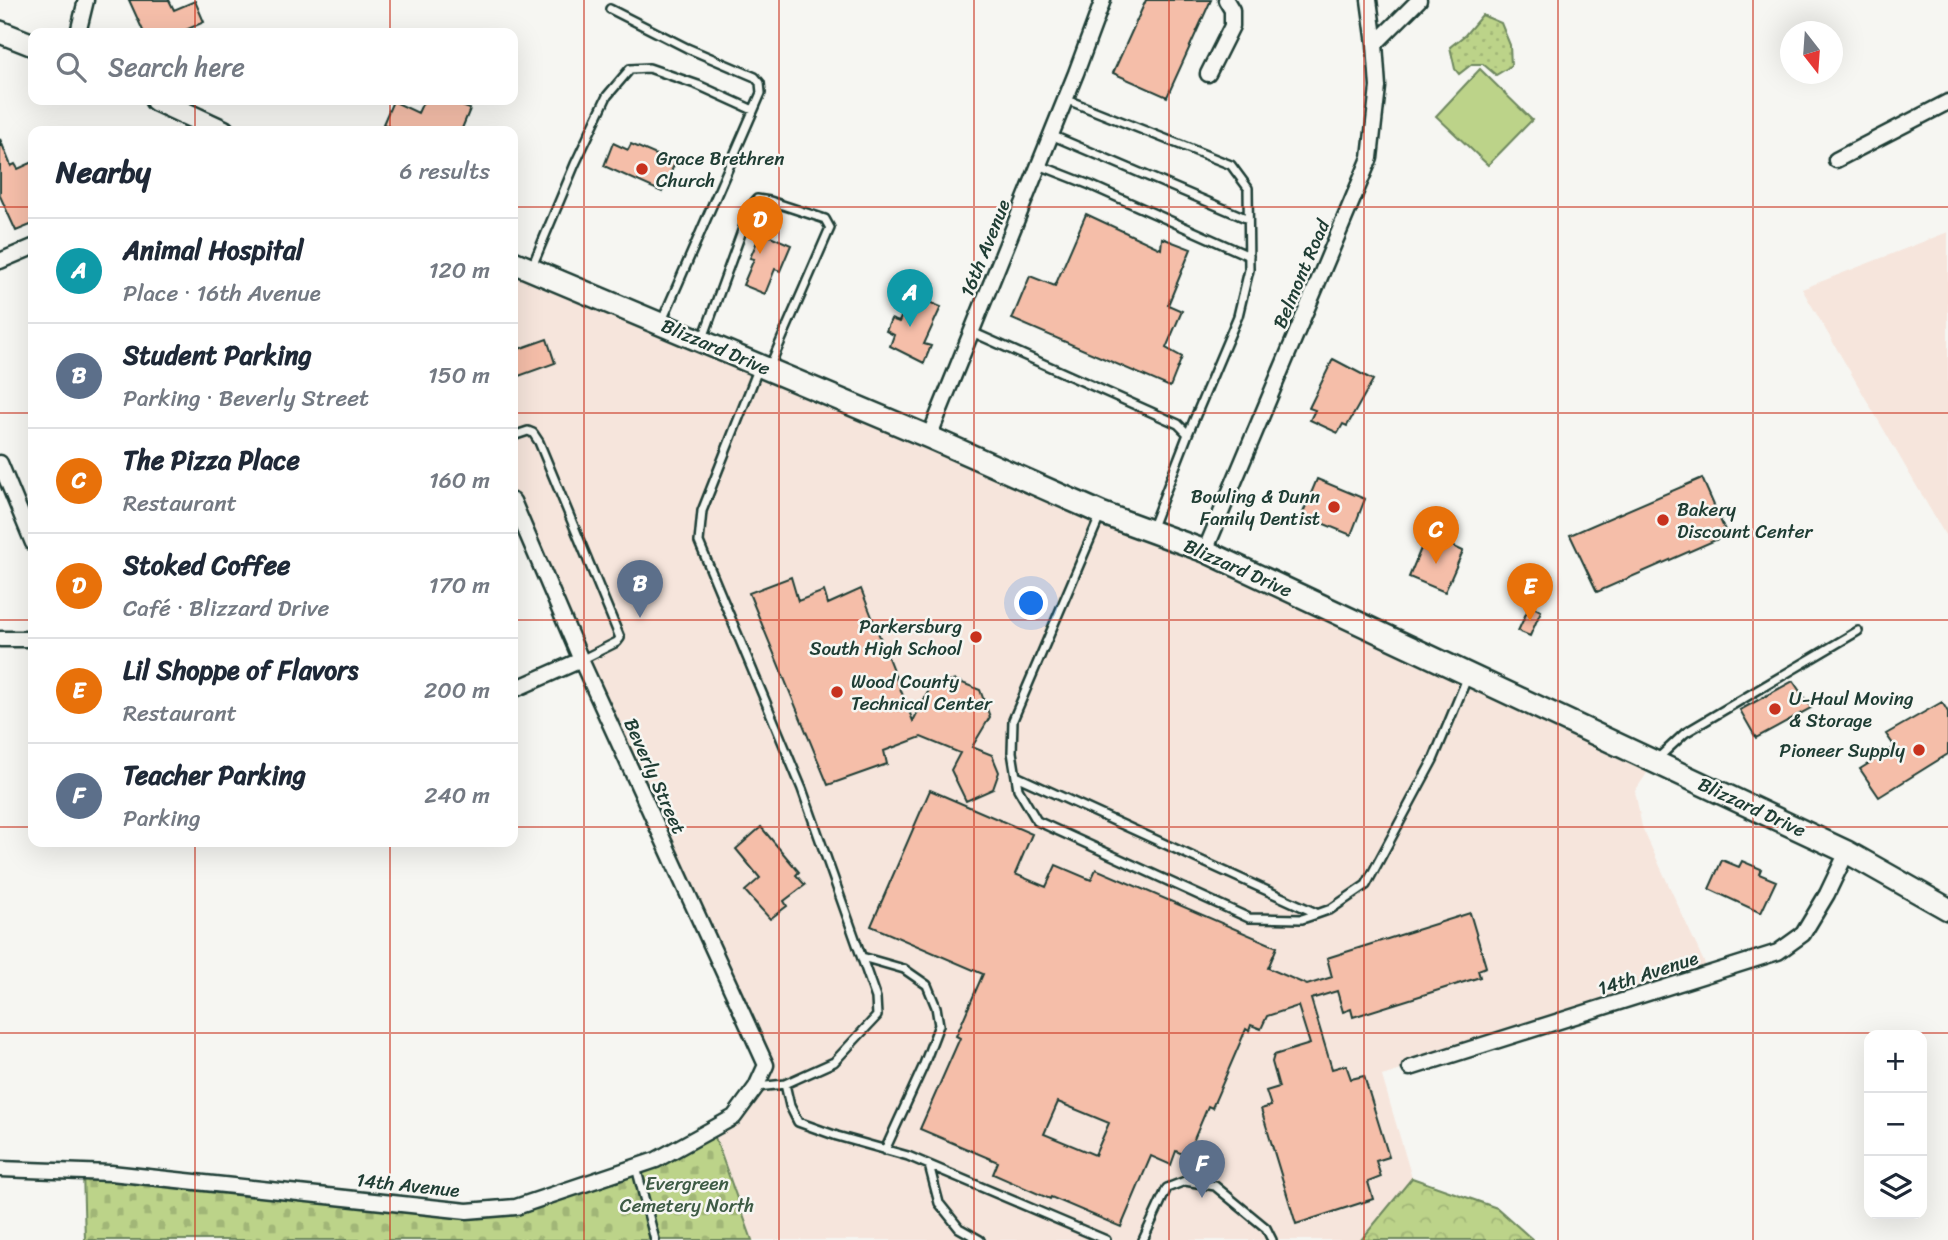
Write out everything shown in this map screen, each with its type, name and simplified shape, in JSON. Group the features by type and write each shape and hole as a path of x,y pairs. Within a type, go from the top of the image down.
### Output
{"main road":[{"path":"0,32 28,43"},
{"path":"167,105 212,126"},
{"name":"Blizzard Drive","path":"522,266 929,437 1101,513 1205,551 1847,852 1948,909"}],"street":[{"path":"79,28 86,0"},
{"name":"16th Avenue","path":"929,437 1103,0"},
{"path":"1208,74 1232,26 1232,10 1226,0"},
{"name":"Belmont Road","path":"1205,551 1370,158 1378,87 1376,44 1369,0"},
{"path":"1376,44 1419,0"},
{"path":"1836,160 1948,102"},
{"path":"0,261 28,249"},
{"path":"0,463 28,531"},
{"name":"Beverly Street","path":"518,513 581,660 766,1065"},
{"path":"0,639 28,639"},
{"path":"518,688 581,660"},
{"name":"14th Avenue","path":"1410,1068 1778,952 1803,934 1827,894 1847,852"},
{"name":"14th Avenue","path":"0,1170 111,1173 467,1211 516,1207 656,1160 734,1117 756,1087 766,1065"}],"lane":[{"path":"610,9 687,48 755,77 760,83 761,93 660,324"},
{"path":"522,266 607,96 630,69 649,68 698,85 753,110"},
{"path":"1065,99 1231,165 1248,188 1249,270 1238,316 1150,531"},
{"path":"1051,135 1248,219"},
{"path":"1039,165 1249,256"},
{"path":"702,341 751,206 757,199 825,219 830,228 764,368 702,512 699,542 802,789 876,998 877,1016 834,1062 785,1084 756,1087"},
{"path":"972,332 1178,424 1188,433"},
{"path":"518,434 528,431 533,433 539,442 620,639 581,660"},
{"path":"1101,513 1013,720 1012,752 1018,789 1037,821 1249,918 1302,919 1331,909 1366,885 1433,760 1469,674"},
{"path":"1655,761 1685,733 1858,631"},
{"path":"1016,776 1317,914"},
{"path":"862,957 904,969 927,985 936,1007 939,1025 885,1150"},
{"path":"785,1084 790,1106 798,1122 908,1156 1106,1240"},
{"path":"929,1165 939,1203 959,1228 980,1240"},
{"path":"636,1167 655,1240"},
{"path":"1143,1240 1167,1188 1185,1181 1215,1186 1266,1228 1272,1240"}],"shaded area":[{"path":"1948,232 1948,540 1802,289"},
{"name":"Parkersburg South High School","path":"518,264 1101,513 1655,761 1635,791 1642,827 1709,973 1382,1076 1412,1178 1361,1240 752,1240 712,1129 734,1117 766,1065 518,511"}],"green space":[{"path":"1482,15 1501,23 1510,45 1511,66 1496,75 1483,64 1472,64 1459,74 1455,69 1450,47 1465,35"},
{"path":"1480,69 1532,120 1488,165 1436,116"},
{"name":"Evergreen Cemetery North","path":"712,1129 752,1240 85,1240 83,1172 467,1211 516,1207 656,1160"},
{"path":"1412,1178 1497,1208 1533,1240 1361,1240"}],"building":[{"path":"129,0 169,0 174,10 195,1 204,22 190,28 142,28"},
{"path":"1146,0 1211,0 1167,97 1113,73"},
{"path":"391,105 401,105 418,113 422,105 459,105 470,109 463,126 383,124"},
{"path":"0,139 11,166 15,164 18,169 28,164 28,226 16,231 0,196"},
{"name":"Grace Brethren Church","path":"613,143 628,150 631,144 675,163 662,192 604,166"},
{"path":"1086,214 1161,249 1162,238 1191,249 1168,305 1182,311 1166,348 1182,357 1170,387 1012,319 1030,276 1055,286"},
{"path":"761,232 791,245 780,271 775,269 765,294 743,285"},
{"path":"919,298 941,307 924,344 931,346 924,363 890,346 894,335 886,331 891,319 899,322 904,310 911,314"},
{"path":"547,339 555,363 518,376 518,349"},
{"path":"1333,359 1373,380 1347,426 1343,424 1338,433 1310,420 1315,410 1309,408"},
{"name":"Bakery Discount Center","path":"1702,478 1727,535 1597,592 1570,535"},
{"name":"Bowling & Dunn Family Dentist","path":"1317,479 1365,499 1351,535 1302,515"},
{"path":"1427,534 1463,551 1445,592 1409,577"},
{"path":"791,577 798,601 824,591 828,604 861,589 913,721 930,688 955,680 980,690 990,717 972,747 992,755 999,772 993,789 966,801 951,770 960,753 921,737 884,751 887,764 828,785 749,593"},
{"path":"1530,605 1541,611 1530,636 1518,631"},
{"name":"U-Haul Moving & Storage","path":"1793,681 1811,708 1756,738 1740,710"},
{"name":"Pioneer Supply","path":"1942,702 1948,712 1948,754 1879,797 1860,769 1895,747 1886,734"},
{"path":"930,790 1032,834 1015,874 1046,887 1056,865 1091,880 1096,869 1277,947 1268,968 1307,985 1332,977 1327,958 1470,913 1486,967 1478,970 1480,977 1353,1017 1351,1009 1343,1012 1337,991 1311,999 1332,1069 1346,1065 1351,1079 1364,1076 1389,1157 1376,1161 1381,1177 1368,1182 1373,1199 1296,1224 1261,1109 1271,1106 1266,1091 1279,1087 1272,1062 1274,1055 1310,1044 1298,1006 1267,1016 1261,1029 1251,1025 1249,1031 1246,1029 1212,1108 1208,1106 1187,1156 1176,1151 1171,1165 1151,1156 1121,1227 993,1174 998,1162 920,1129 960,1038 956,1036 983,974 871,926","holes":["1058,1102 1109,1123 1095,1155 1044,1134"]},
{"path":"761,827 799,872 796,875 805,885 784,901 787,906 770,919 745,891 760,878 736,849"},
{"path":"1722,860 1739,867 1742,861 1761,869 1759,874 1776,881 1761,913 1709,889"}],"place":[{"name":"Grace Brethren Church","path":"642,169"},
{"name":"Stoked Coffee","path":"760,254"},
{"name":"Animal Hospital","path":"910,327"},
{"name":"Bowling & Dunn Family Dentist","path":"1334,507"},
{"name":"Bakery Discount Center","path":"1663,520"},
{"name":"The Pizza Place","path":"1436,564"},
{"name":"Student Parking","path":"640,618"},
{"name":"Lil Shoppe of Flavors","path":"1530,621"},
{"name":"Parkersburg South High School","path":"976,637"},
{"name":"Wood County Technical Center","path":"837,692"},
{"name":"U-Haul Moving & Storage","path":"1775,709"},
{"name":"Pioneer Supply","path":"1919,750"},
{"name":"Teacher Parking","path":"1202,1198"}]}
